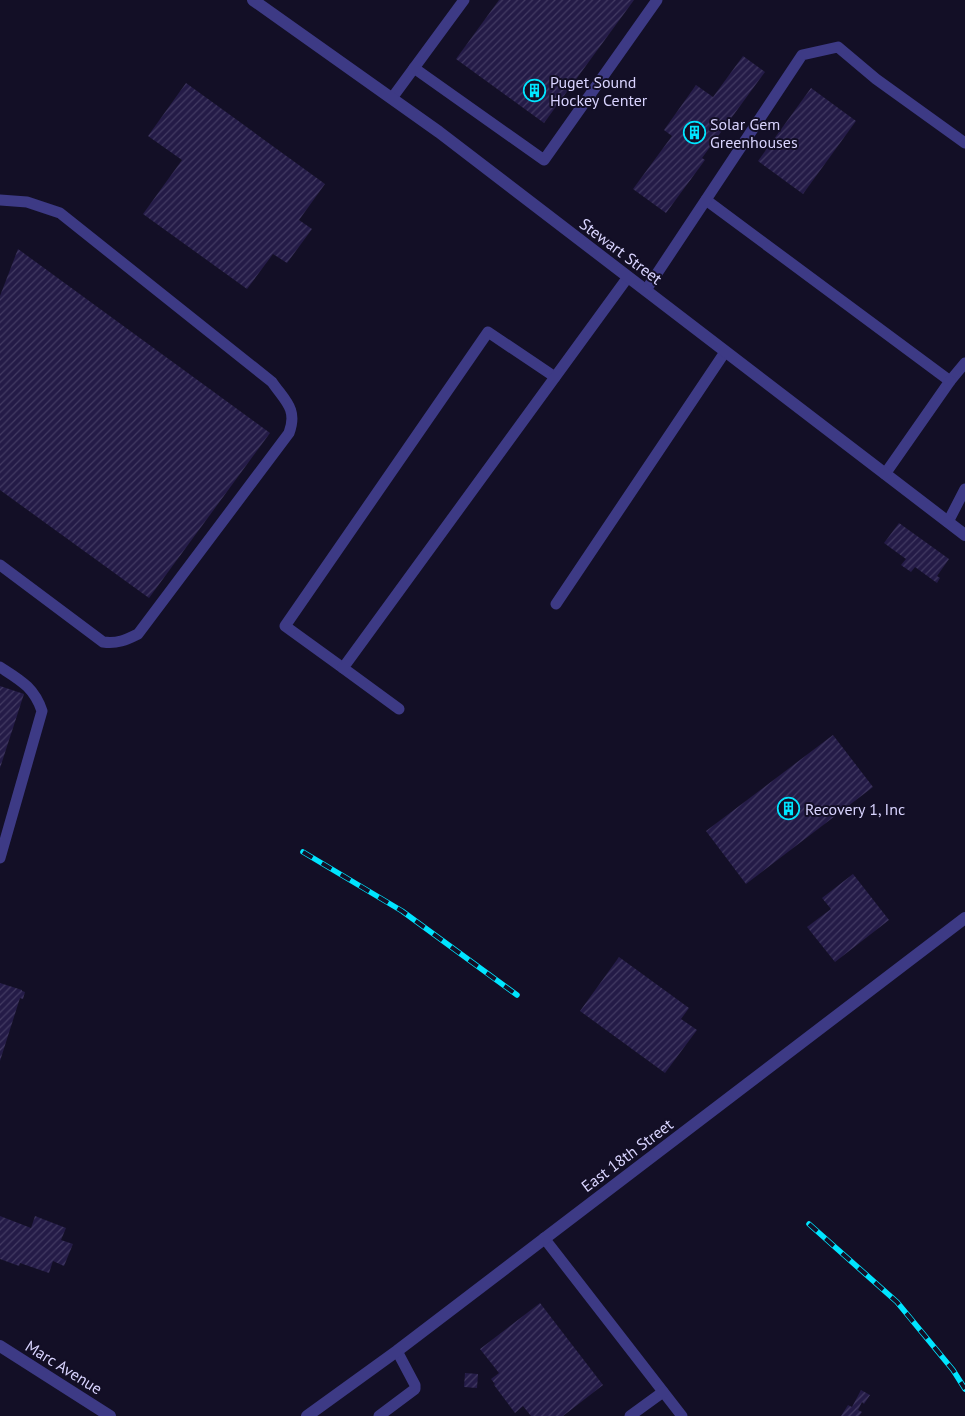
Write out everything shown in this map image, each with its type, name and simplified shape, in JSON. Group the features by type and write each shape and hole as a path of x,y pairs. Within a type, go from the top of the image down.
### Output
{"street":[{"name":"Stewart Street","path":"253,0 439,132 965,535"},
{"name":"East 18th Street","path":"307,1416 397,1351 965,918"},
{"name":"Marc Avenue","path":"0,1346 110,1416"}],"lane":[{"path":"392,98 464,0"},
{"path":"414,68 544,160 657,0"},
{"path":"646,290 802,55 838,47 876,79 965,143"},
{"path":"0,200 27,202 60,213 272,382 292,411 292,424 289,433 138,634 124,641 113,644 103,642 0,565"},
{"path":"706,200 950,381"},
{"path":"343,668 628,276"},
{"path":"399,709 284,626 488,332 555,377"},
{"path":"556,604 726,352"},
{"path":"885,474 950,381 965,363"},
{"path":"948,522 965,489"},
{"path":"0,666 26,683 38,699 42,711 0,858"},
{"path":"544,1238 682,1416"},
{"path":"379,1416 415,1389 415,1385 397,1351"},
{"path":"630,1416 663,1392"}],"building":[{"name":"Puget Sound Hockey Center","path":"499,0 634,0 544,123 456,59"},
{"name":"Solar Gem Greenhouses","path":"743,56 765,72 702,158 705,160 666,213 633,189 672,136 664,130 696,85 713,97"},
{"path":"186,83 325,184 299,220 312,229 287,263 273,254 247,289 143,214 182,160 148,136"},
{"path":"811,88 856,121 803,194 758,161"},
{"path":"18,249 270,433 149,598 0,490 0,296"},
{"path":"899,523 949,559 937,576 940,578 937,583 915,567 911,572 901,565 906,559 884,543"},
{"path":"0,686 24,694 0,768"},
{"name":"Recovery 1, Inc","path":"833,735 873,787 746,884 706,831"},
{"path":"853,874 889,920 835,962 807,927 831,909 822,898"},
{"path":"619,957 689,1008 681,1019 697,1030 665,1073 580,1011"},
{"path":"0,983 25,992 23,999 20,998 0,1061"},
{"path":"0,1216 31,1228 35,1216 66,1228 61,1240 73,1244 64,1266 53,1261 49,1273 20,1263 19,1266 0,1259"},
{"path":"540,1303 603,1385 563,1416 531,1416 523,1406 515,1413 491,1379 499,1373 480,1349"},
{"path":"465,1373 478,1374 477,1388 464,1387"},
{"path":"861,1390 870,1395 864,1404 862,1402 858,1410 862,1412 859,1416 841,1416 848,1405 852,1407"}],"railway":[{"path":"303,852 402,911 517,995"},
{"path":"809,1224 897,1302 953,1370 965,1389"}],"place":[{"name":"Puget Sound Hockey Center","path":"534,91"},
{"name":"Solar Gem Greenhouses","path":"694,133"},
{"name":"Recovery 1, Inc","path":"789,809"}]}
